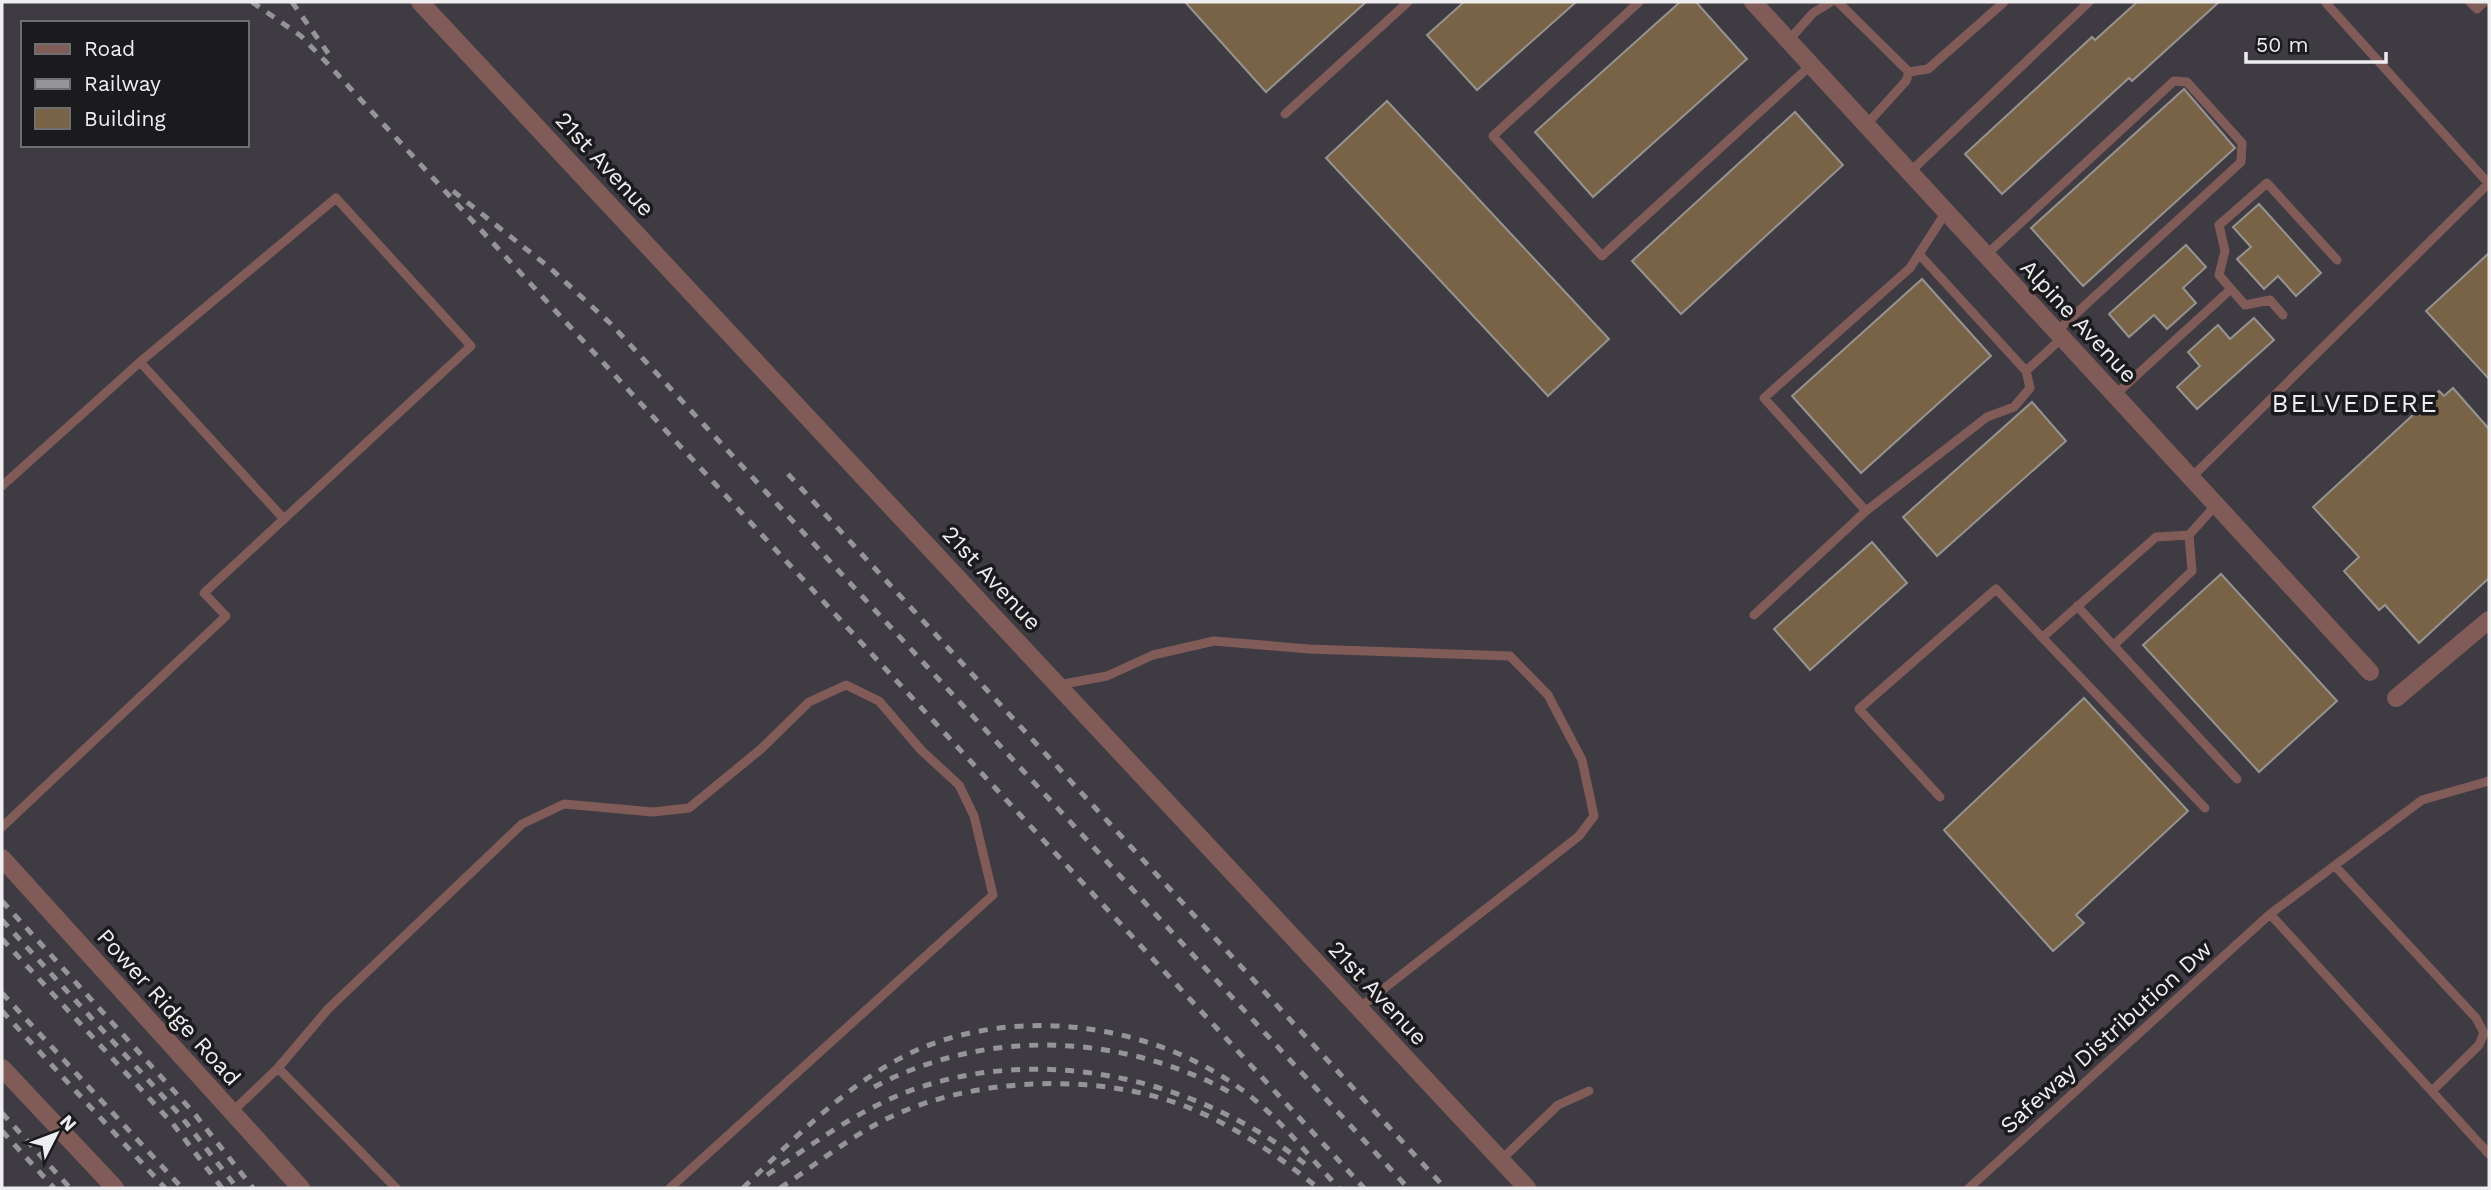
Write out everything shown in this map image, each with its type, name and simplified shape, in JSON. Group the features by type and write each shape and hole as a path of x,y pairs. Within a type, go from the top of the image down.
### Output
{"street":[{"name":"21st Avenue","path":"420,2 1527,1188"},
{"name":"Alpine Avenue","path":"1754,2 2370,672"},
{"path":"2396,698 2489,620"},
{"name":"Power Ridge Road","path":"2,859 301,1188"},
{"path":"2,1068 115,1188"}],"lane":[{"path":"1285,114 1408,2"},
{"path":"1639,2 1493,136 1602,256 1811,65"},
{"path":"1789,40 1813,13 1831,2"},
{"path":"1838,2 1909,72"},
{"path":"1909,72 1928,69 2004,2"},
{"path":"1910,172 2089,2"},
{"path":"2470,2 2476,9 2484,2"},
{"path":"2190,478 2489,183 2326,3"},
{"path":"1866,124 1906,81 1909,72"},
{"path":"1986,255 2174,82 2187,82 2242,143 2241,162 2059,335 2026,371"},
{"path":"2283,315 2270,300 2245,305 2219,275 2225,251 2219,225 2267,183 2337,260"},
{"path":"2,486 140,362 335,198 471,346 204,593 226,617 2,827"},
{"path":"1867,511 1764,398 1910,268 1946,212"},
{"path":"1754,615 1867,511 1987,417 2020,402 2030,388 2026,371 1919,254"},
{"path":"2115,395 2231,289"},
{"path":"140,362 284,519"},
{"path":"2044,636 2156,537 2189,535 2215,506"},
{"path":"2113,645 2192,571 2189,535"},
{"path":"1940,797 1859,709 1996,589 2044,636 2205,808"},
{"path":"2077,606 2237,779"},
{"path":"1058,685 1107,676 1153,655 1214,641 1322,650 1510,656 1548,695 1582,760 1594,816 1579,836 1359,1008"},
{"path":"232,1112 278,1068 328,1009 522,824 564,804 653,811 689,808 761,749 809,702 846,685 879,701 921,750 959,785 974,816 993,895 670,1188"},
{"name":"Safeway Distribution Dw","path":"1969,1188 2270,914 2422,800 2489,781"},
{"path":"2335,866 2476,1018 2484,1033 2479,1045 2432,1091"},
{"path":"2270,914 2489,1154"},
{"path":"278,1068 396,1188"},
{"path":"1501,1160 1558,1105 1589,1091"}],"shaded area":[{"path":"2,2 2489,2 2489,1188 2,1188"}],"building":[{"path":"1185,2 1366,2 1266,92"},
{"path":"1464,2 1576,2 1477,90 1427,35"},
{"path":"1680,2 1696,2 1747,59 1593,197 1535,132"},
{"path":"2137,2 2219,2 2132,81 2129,78 2002,194 1965,154 2092,37 2095,40"},
{"path":"2184,89 2235,148 2083,286 2031,228"},
{"path":"1387,101 1609,339 1548,396 1326,158"},
{"path":"1795,112 1843,165 1681,314 1632,261"},
{"path":"2259,204 2321,273 2296,296 2278,276 2264,289 2237,259 2251,247 2233,227"},
{"path":"2186,245 2206,267 2183,288 2196,303 2167,329 2154,315 2129,337 2109,314"},
{"path":"2489,253 2489,379 2426,311"},
{"path":"1922,279 1991,356 1861,473 1792,396"},
{"path":"2254,318 2274,340 2197,409 2177,387 2200,366 2188,352 2218,325 2230,339"},
{"path":"2453,388 2489,429 2489,578 2419,643 2385,605 2379,610 2344,571 2359,557 2313,507 2439,391 2444,396"},
{"path":"2032,402 2066,441 1937,556 1903,517"},
{"path":"1872,542 1907,583 1810,670 1774,629"},
{"path":"2221,574 2337,701 2259,772 2143,645"},
{"path":"2084,698 2188,811 2076,915 2084,923 2053,951 1944,830"}],"railway":[{"path":"252,2 301,36 327,63 1364,1188"},
{"path":"292,2 330,56"},
{"path":"453,191 550,268 611,324 1408,1188"},
{"path":"788,474 1445,1188"},
{"path":"2,901 193,1112 253,1188"},
{"path":"2,920 180,1115 237,1188"},
{"path":"2,939 173,1124 222,1188"},
{"path":"2,993 182,1188"},
{"path":"2,1011 165,1188"},
{"path":"743,1188 824,1112 892,1063 917,1050 958,1036 1001,1028 1045,1026 1090,1029 1133,1038 1175,1052 1214,1072 1262,1106 1339,1188"},
{"path":"874,1087 944,1059 1018,1046 1055,1045 1093,1048 1167,1065 1210,1082 1235,1096"},
{"path":"767,1175 850,1120 904,1093 956,1078 1009,1070 1062,1070 1116,1077 1168,1091 1218,1111 1266,1136 1309,1167"},
{"path":"780,1188 861,1133 908,1109 988,1088 1031,1084 1115,1088 1155,1096 1192,1109 1258,1144 1318,1188"},
{"path":"2,1113 70,1188"},
{"path":"2,1131 54,1188"}],"district":[{"name":"BELVEDERE","path":"2355,403"}]}
